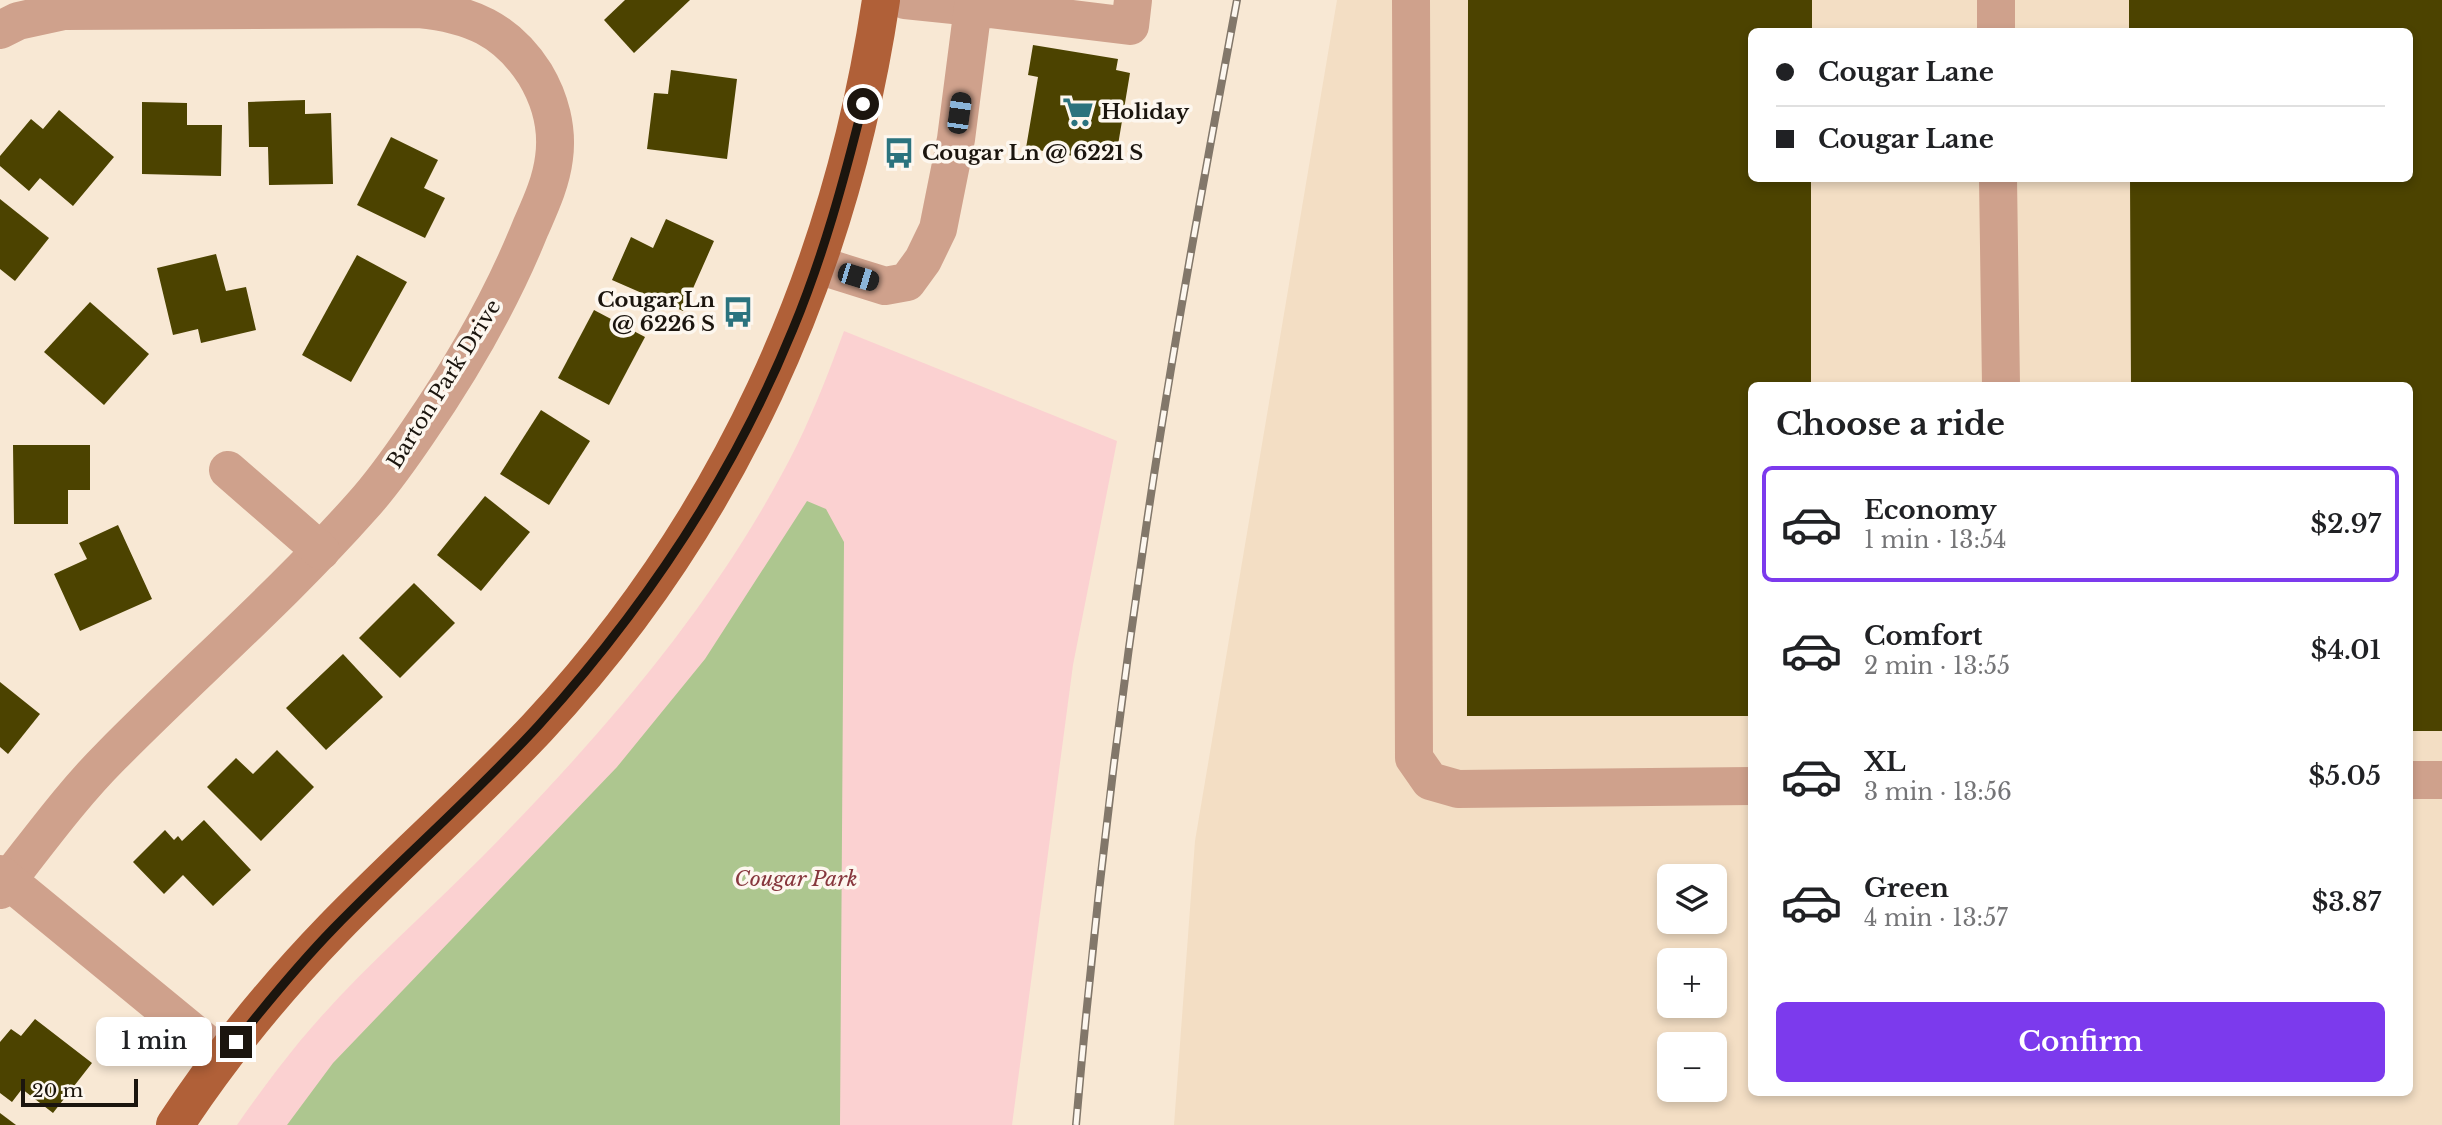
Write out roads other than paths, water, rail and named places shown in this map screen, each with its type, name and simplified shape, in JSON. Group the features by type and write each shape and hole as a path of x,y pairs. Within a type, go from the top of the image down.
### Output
{"main road":[{"path":"175,1125 223,1057 295,970 537,727 585,673 664,569 734,455 794,329 818,265 860,117 881,0"}],"street":[{"path":"905,0 1080,10 1130,26 1133,0"},
{"path":"1411,0 1414,758 1430,781 1458,789 1748,786"},
{"path":"1996,0 1996,28"},
{"path":"818,265 885,286 907,282 923,260 938,229 946,190 956,139 974,3"},
{"name":"Barton Park Drive","path":"0,30 18,21 64,11 419,9 461,16 480,22 497,32 535,75 549,106 555,142 551,178 517,262 492,314 463,364 398,461 364,504 321,551 110,756 3,882"},
{"path":"1998,182 2001,382"},
{"path":"228,470 321,551"},
{"path":"2413,780 2442,780"},
{"path":"3,882 223,1057"}],"railway":[{"path":"1076,1125 1106,830 1134,609 1177,334 1237,0"}],"place":[{"name":"Holiday","path":"1078,112"},
{"name":"Cougar Ln @ 6221 S","path":"899,153"},
{"name":"Cougar Ln @ 6226 S","path":"738,312"}],"park label":[{"name":"Cougar Park","path":"796,879"}]}
